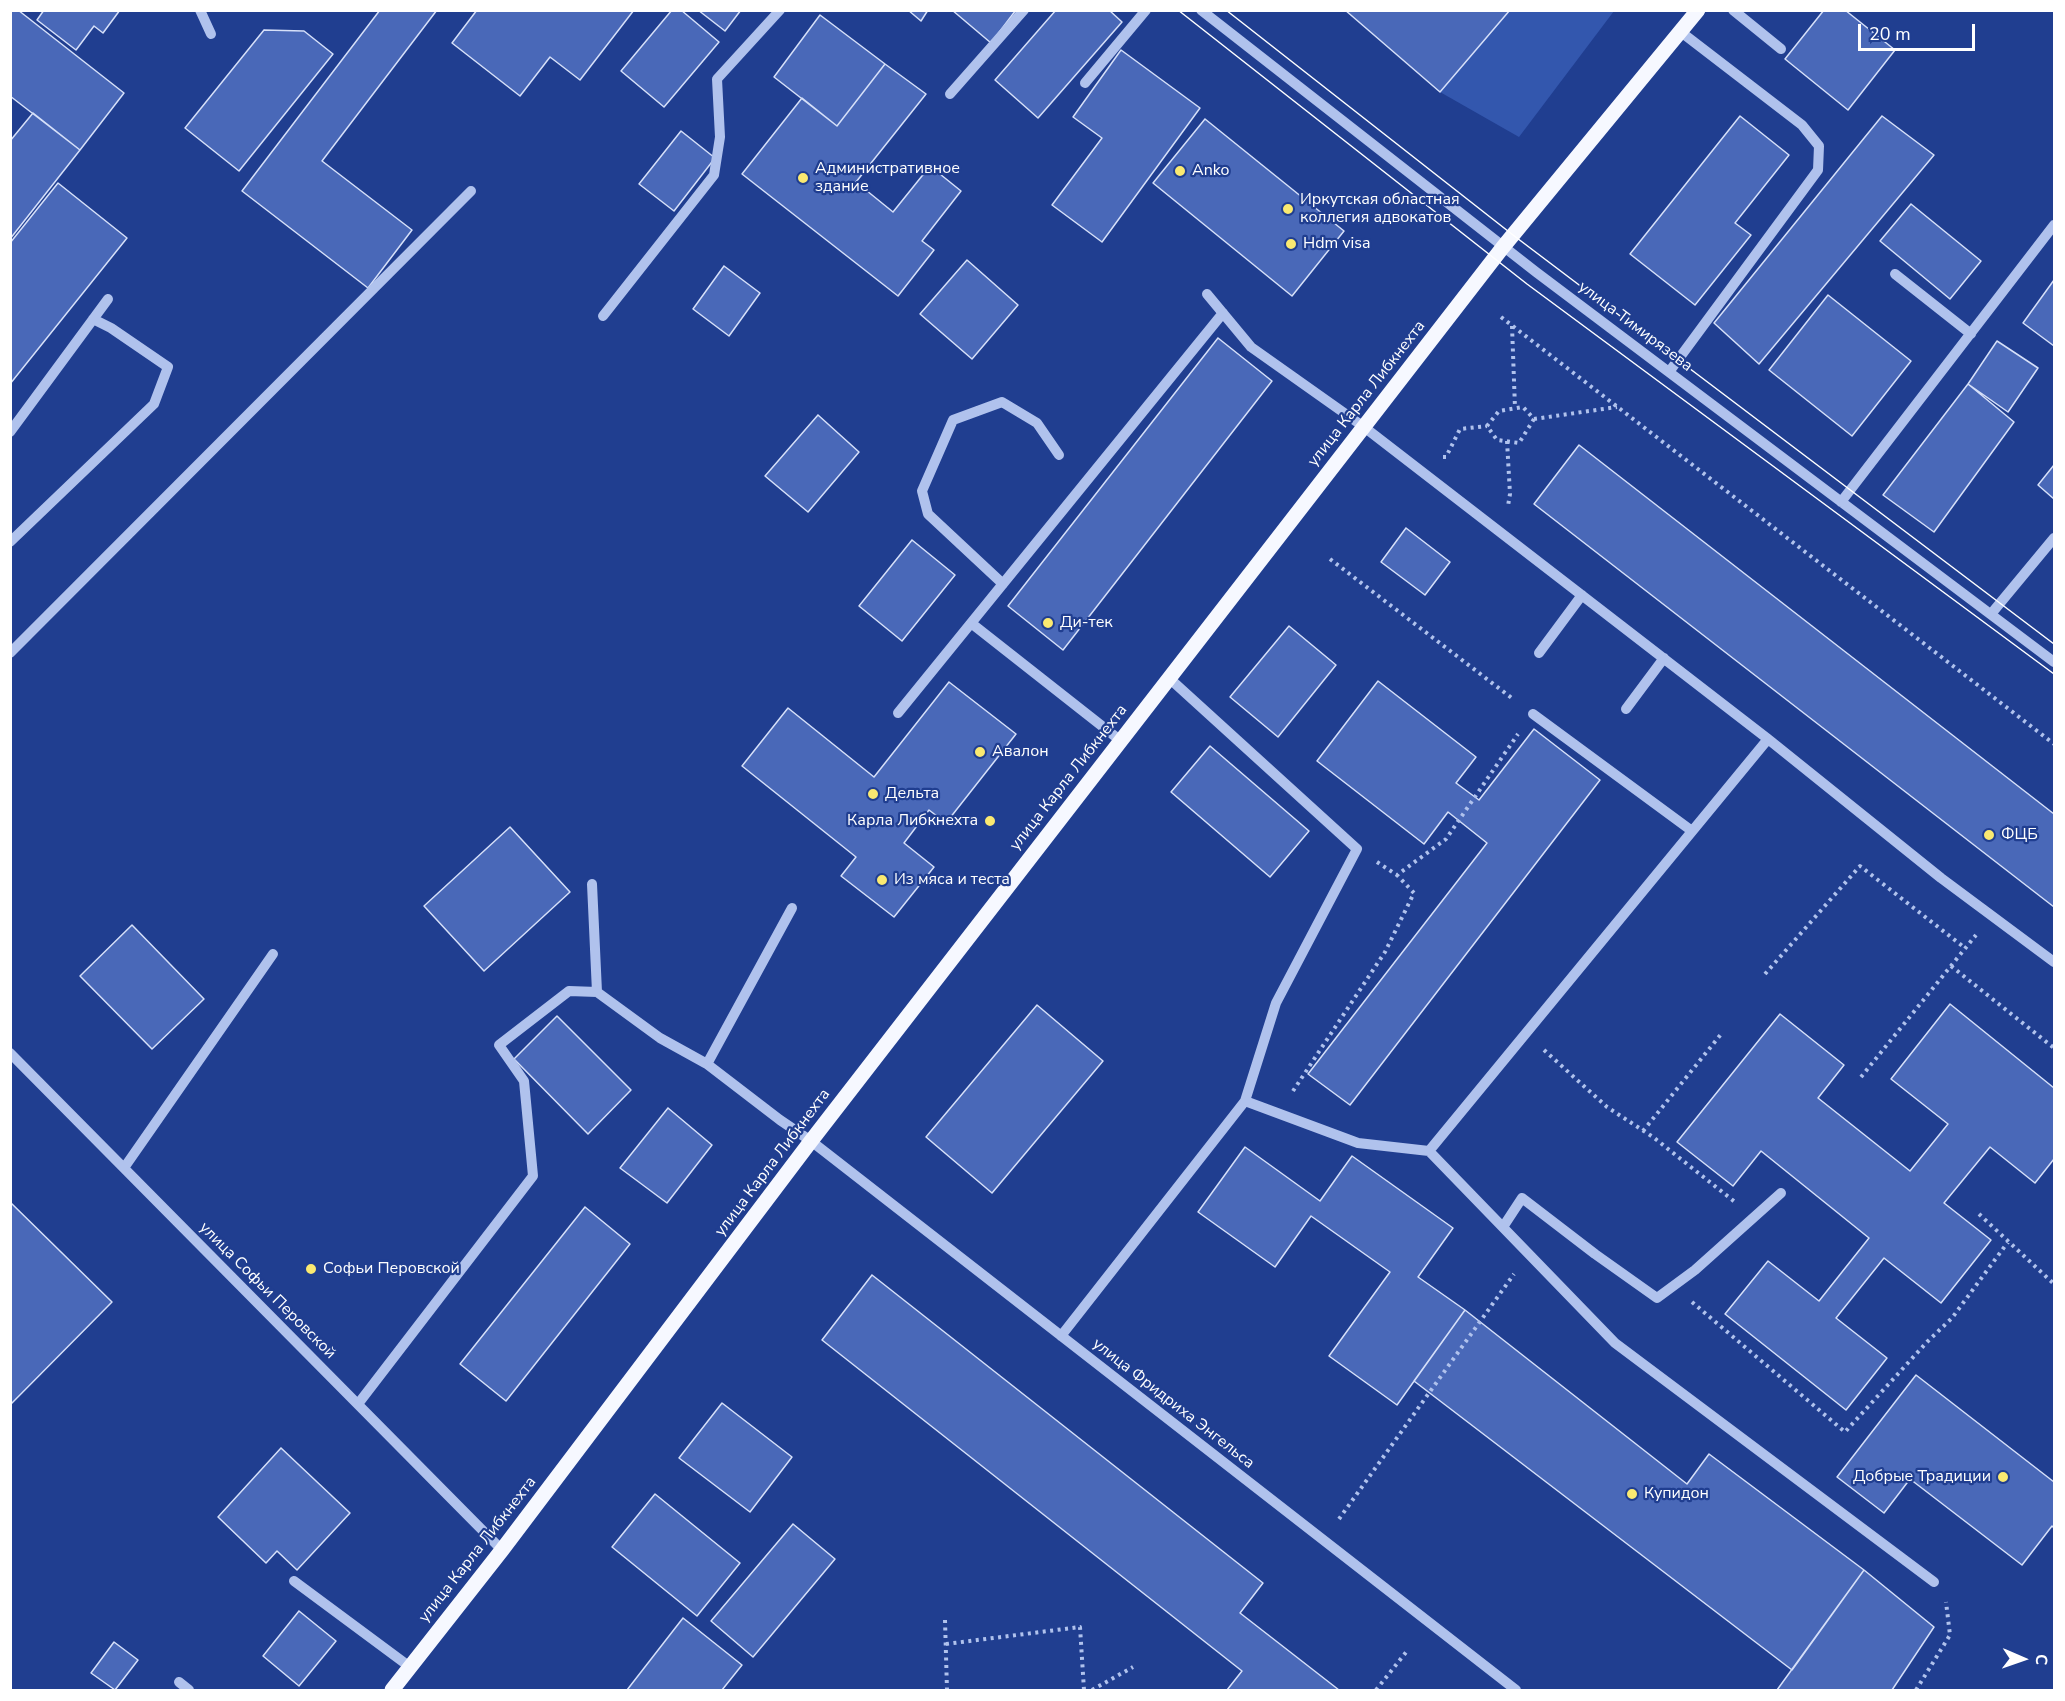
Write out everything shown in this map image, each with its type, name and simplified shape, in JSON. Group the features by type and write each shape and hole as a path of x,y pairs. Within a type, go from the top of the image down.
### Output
{"main road":[{"name":"улица Карла Либкнехта","path":"392,1690 502,1550 811,1142 1503,247 1698,10"}],"street":[{"path":"200,10 211,34"},
{"path":"603,316 714,175 720,137 717,79 780,10"},
{"path":"950,94 1024,10"},
{"path":"1085,83 1146,10"},
{"name":"улица Тимирязева","path":"1201,10 1503,247 2055,662"},
{"path":"1733,10 1781,49"},
{"path":"1669,372 1818,170 1819,146 1802,125 1681,32"},
{"path":"10,653 471,192"},
{"path":"1841,502 2055,225"},
{"path":"1894,274 1971,334"},
{"path":"1208,294 1251,347 1364,427 1768,739 1941,878 2055,962"},
{"path":"10,432 108,299"},
{"path":"898,713 1223,313"},
{"path":"10,542 154,404 168,367 111,328 93,319"},
{"path":"1002,585 928,514 922,491 953,420 1002,402 1037,423 1059,454"},
{"path":"1991,614 2055,538"},
{"path":"1539,653 1582,596"},
{"path":"971,623 1121,741"},
{"path":"1626,709 1664,658"},
{"path":"1061,1336 1245,1101 1276,1003 1357,849 1169,678"},
{"path":"1533,714 1692,831"},
{"path":"1429,1151 1768,739"},
{"path":"358,1404 533,1176 524,1080 499,1045 569,991 597,992 592,884"},
{"path":"707,1064 792,908"},
{"path":"124,1168 273,954"},
{"name":"улица Фридриха Энгельса","path":"597,992 660,1038 707,1064 811,1142 1516,1690"},
{"name":"улица Софьи Перовской","path":"10,1053 502,1550"},
{"path":"1245,1101 1358,1143 1429,1151 1615,1343 1934,1582"},
{"path":"1503,1227 1522,1198 1657,1298 1674,1287 1781,1193"},
{"path":"294,1581 410,1667"},
{"path":"178,1682 189,1690"}],"path":[{"path":"1502,317 2055,744"},
{"path":"1512,326 1515,408"},
{"path":"1407,461 1446,457 1460,429 1487,426 1500,411 1522,407 1534,419"},
{"path":"1487,426 1497,440 1519,442 1534,419 1617,407"},
{"path":"1505,536 1510,494 1507,441"},
{"path":"1330,559 1533,714 1446,839 1397,875"},
{"path":"1278,1114 1384,952 1414,894 1397,875 1357,849"},
{"path":"1766,974 1860,866 1965,948"},
{"path":"1861,1077 1992,916"},
{"path":"1951,966 2055,1048"},
{"path":"1643,1131 1722,1033"},
{"path":"1526,1034 1607,1107 1643,1131 1754,1217"},
{"path":"1979,1214 2055,1284"},
{"path":"1674,1287 1845,1432 1927,1342 1952,1318 2008,1242"},
{"path":"1323,1540 1529,1254"},
{"path":"1916,1690 1950,1635 1946,1602 1934,1582"},
{"path":"945,1620 946,1690"},
{"path":"946,1644 1080,1627 1084,1690"},
{"path":"1376,1690 1407,1651"},
{"path":"1092,1690 1133,1667"}],"shaded area":[{"path":"1510,10 1614,11 1519,137 1440,92"}],"building":[{"path":"10,10 18,10 124,93 80,150 10,96"},
{"path":"44,10 120,10 103,33 94,26 76,50 37,20"},
{"path":"380,10 437,10 322,161 412,230 368,288 242,191"},
{"path":"477,10 634,10 580,80 550,57 520,96 452,43"},
{"path":"672,10 681,10 719,42 664,107 621,71"},
{"path":"698,10 741,10 725,31"},
{"path":"908,10 928,10 921,21"},
{"path":"952,10 1016,10 991,43"},
{"path":"1056,10 1109,10 1122,22 1038,118 995,80"},
{"path":"1345,10 1510,10 1440,92"},
{"path":"1824,10 1845,10 1895,50 1848,110 1785,59"},
{"path":"820,15 885,64 837,126 774,77"},
{"path":"264,30 304,31 333,54 239,171 185,128"},
{"path":"1121,50 1200,108 1102,242 1052,205 1102,138 1073,117"},
{"name":"Административное здание","path":"885,64 926,94 856,182 893,212 930,166 961,191 922,241 934,250 898,296 742,174 802,98 837,126"},
{"path":"33,113 80,150 10,239 10,141"},
{"path":"1740,116 1789,155 1735,223 1751,235 1695,305 1630,254"},
{"path":"1882,116 1934,155 1759,364 1714,323"},
{"path":"1205,119 1344,231 1292,296 1153,183"},
{"path":"681,131 715,158 674,211 639,184"},
{"path":"58,183 127,238 10,384 10,243"},
{"path":"1911,204 1981,261 1950,299 1880,241"},
{"path":"967,260 1018,305 972,359 920,314"},
{"path":"724,266 760,293 729,336 693,309"},
{"path":"2054,280 2054,346 2023,323"},
{"path":"1828,295 1911,361 1852,436 1769,370"},
{"path":"1218,338 1272,381 1063,650 1008,606"},
{"path":"1997,341 2038,368 2008,412 1968,384"},
{"path":"1968,384 2014,422 1934,532 1883,495"},
{"path":"818,415 859,452 808,512 765,476"},
{"path":"1579,445 2054,814 2054,907 1534,504"},
{"path":"2054,465 2054,499 2038,485"},
{"path":"1406,528 1450,562 1425,595 1381,562"},
{"path":"912,540 955,575 902,641 859,606"},
{"path":"1289,626 1336,665 1278,737 1230,697"},
{"path":"1378,681 1476,757 1456,783 1479,800 1534,729 1600,780 1350,1105 1308,1074 1487,843 1448,812 1424,844 1317,761"},
{"name":"Дельта","path":"949,682 1016,734 946,823 929,810 904,843 934,867 894,917 841,876 856,857 742,766 788,708 874,777"},
{"path":"1210,746 1309,831 1270,877 1171,792"},
{"path":"510,827 570,892 484,971 424,906"},
{"path":"132,925 204,999 152,1049 80,976"},
{"path":"1950,1004 2054,1088 2054,1159 2035,1183 1990,1147 1944,1203 1991,1240 1941,1303 1884,1258 1836,1318 1887,1358 1846,1410 1725,1314 1768,1261 1819,1301 1869,1238 1761,1151 1733,1186 1677,1142 1780,1014 1844,1065 1818,1098 1910,1171 1948,1124 1891,1079"},
{"path":"1037,1005 1103,1061 992,1193 926,1137"},
{"path":"557,1016 631,1090 588,1134 514,1059"},
{"path":"668,1108 712,1145 667,1203 620,1168"},
{"path":"1245,1147 1320,1201 1352,1156 1453,1228 1418,1277 1465,1310 1397,1405 1329,1356 1390,1272 1311,1216 1275,1267 1198,1212"},
{"path":"10,1202 112,1302 10,1405"},
{"path":"585,1207 630,1244 506,1401 460,1364"},
{"path":"872,1275 1263,1583 1240,1613 1339,1690 1227,1690 1242,1671 822,1340"},
{"path":"1465,1310 1687,1484 1709,1454 1864,1570 1792,1670 1414,1381"},
{"path":"1916,1375 2054,1482 2054,1528 2052,1526 2022,1565 1910,1479 1884,1513 1837,1477"},
{"path":"722,1403 792,1457 750,1512 679,1458"},
{"path":"281,1448 350,1513 297,1570 277,1551 266,1563 218,1517"},
{"path":"655,1494 740,1563 697,1616 612,1547"},
{"path":"793,1524 835,1559 753,1657 711,1621"},
{"path":"1864,1570 1934,1627 1892,1690 1777,1690"},
{"path":"299,1611 336,1641 299,1686 263,1656"},
{"path":"683,1618 742,1665 722,1690 627,1690"},
{"path":"114,1642 138,1660 115,1690 91,1673"}],"tram line":[{"path":"1178,10 1527,284 2054,674"},
{"path":"1226,10 1513,235 2054,644"}],"place":[{"name":"Anko","path":"1180,171"},
{"name":"Административное здание","path":"803,178"},
{"name":"Иркутская областная коллегия адвокатов","path":"1288,209"},
{"name":"Hdm visa","path":"1291,244"},
{"name":"Ди-тек","path":"1048,623"},
{"name":"Авалон","path":"980,752"},
{"name":"Дельта","path":"873,794"},
{"name":"Карла Либкнехта","path":"990,821"},
{"name":"ФЦБ","path":"1989,835"},
{"name":"Из мяса и теста","path":"882,880"},
{"name":"Софьи Перовской","path":"311,1269"},
{"name":"Добрые Традиции","path":"2003,1477"},
{"name":"Купидон","path":"1632,1494"}]}
